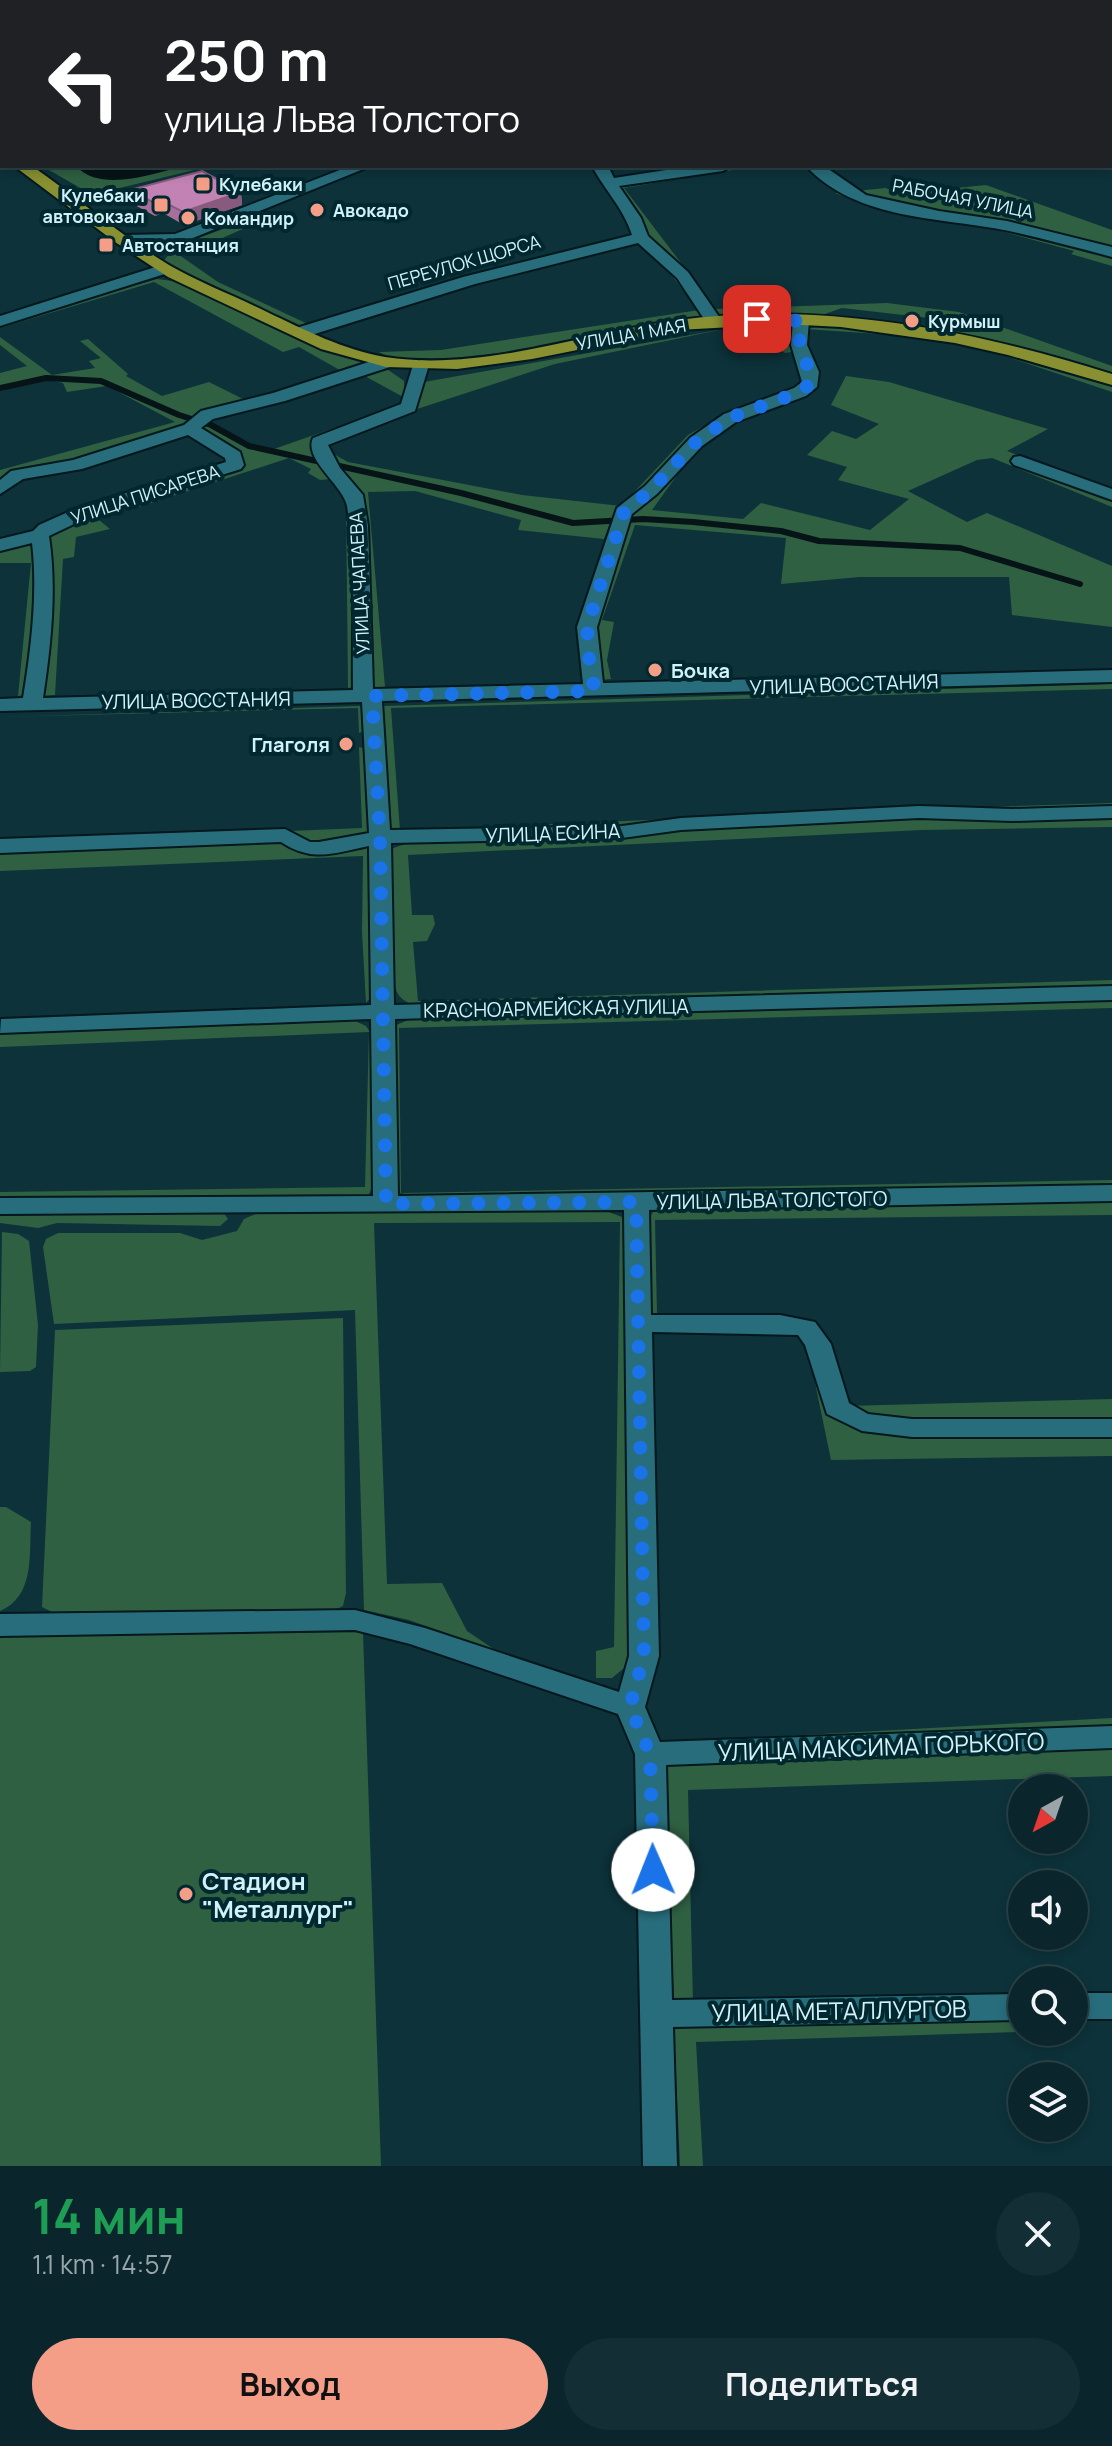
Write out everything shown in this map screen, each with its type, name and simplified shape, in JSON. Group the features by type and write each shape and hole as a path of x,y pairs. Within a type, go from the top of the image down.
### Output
{"main road":[{"name":"УЛИЦА 1 МАЯ","path":"25,168 160,266 299,333 335,348 387,362 421,365 499,357 714,321 801,321 885,328 980,342 1033,354 1112,380"}],"street":[{"path":"124,240 177,239 358,168"},
{"path":"601,168 618,199 636,215 641,238 661,252 685,279 714,321"},
{"path":"608,183 709,168"},
{"name":"РАБОЧАЯ УЛИЦА","path":"817,168 861,198 939,216 1007,226 1112,252"},
{"name":"ПЕРЕУЛОК ЩОРСА","path":"299,333 407,298 573,252 641,238"},
{"path":"0,321 160,266 177,239"},
{"path":"595,691 587,627 624,512 651,490 696,442 730,418 800,392 811,383 799,345 801,321"},
{"path":"0,489 17,475 76,465 190,429 207,415 279,397 387,362"},
{"name":"УЛИЦА ЧАПАЕВА","path":"386,1204 380,837 367,696 359,526 354,495 333,471 319,448 319,442 325,437 409,407 421,365"},
{"name":"УЛИЦА ПИСАРЕВА","path":"0,545 40,535 46,529 84,512 235,465 234,456 190,429"},
{"path":"1020,461 1112,495"},
{"path":"32,704 40,642 44,566 40,535"},
{"name":"УЛИЦА ВОССТАНИЯ","path":"0,705 1112,676"},
{"name":"УЛИЦА ЕСИНА","path":"0,846 285,835 305,848 319,849 380,837 622,832 681,824 919,812 1012,815 1112,812"},
{"name":"КРАСНОАРМЕЙСКАЯ УЛИЦА","path":"1,1026 384,1012 1112,993"},
{"name":"УЛИЦА ЛЬВА ТОЛСТОГО","path":"0,1206 636,1202 1112,1193"},
{"path":"636,1202 644,1656 630,1707 650,1754 660,2166"},
{"path":"639,1323 780,1324 806,1328 818,1344 837,1408 862,1422 912,1428 1112,1428"},
{"path":"0,1625 355,1620 415,1635 630,1707"},
{"name":"УЛИЦА МАКСИМА ГОРЬКОГО","path":"650,1754 1112,1737"},
{"path":"1088,2006 1112,2006"},
{"name":"УЛИЦА МЕТАЛЛУРГОВ","path":"656,2014 1008,2007"}],"green space":[{"path":"45,168 79,168 95,177 135,178 175,168 203,168 107,191 82,189"},
{"path":"720,168 745,168 624,188 716,309 887,303 959,312 1112,366 1112,376 940,333 947,320 842,308 822,315 820,319 721,318 646,238 640,215 612,184"},
{"path":"986,185 1112,230 1112,250 1006,227 1112,254 1112,266 1071,254 1074,251 979,225 869,205 835,193 886,188 897,194"},
{"path":"259,216 266,219 188,253 174,247"},
{"path":"637,242 646,245 665,261 694,296 705,315 700,319 483,355 402,358 379,352 441,350 699,310 672,276 640,244 552,262 323,327 575,254"},
{"path":"172,250 218,282 310,325 304,328 173,269 163,262"},
{"path":"157,279 181,282 360,358 365,364 345,373 299,347 283,352 154,282 0,328 0,324"},
{"path":"821,326 889,335 805,329"},
{"path":"724,329 792,331 792,352 785,353 754,333"},
{"path":"724,329 555,364 414,410 424,382"},
{"path":"0,337 52,375 95,368 89,361 101,358 80,341 88,339 128,374 126,376 162,396 209,382 251,403 184,428 0,484 0,470 175,422 107,386 67,392 63,383 45,379 0,391 0,373 27,366 0,345"},
{"path":"928,340 978,346 1112,384 1112,392 993,352"},
{"path":"378,367 387,369 404,381 405,398 361,374 223,415"},
{"path":"846,376 889,382 1048,429 1007,451 1112,491 1112,507 992,458 977,460 908,491 967,522 987,513 1112,566 1112,627 1012,615 1009,577 860,577 781,584 786,538 635,525 602,620 614,622 607,660 611,679 599,680 594,626 631,513 688,460 652,510 743,519 761,503 870,530 909,499 838,480 847,467 807,455 832,431 856,439 879,424 831,405"},
{"path":"400,405 321,434 311,441 310,446 331,479 320,480 308,473 311,469 289,458 139,507 93,515 110,529 76,537 74,557 63,559 55,695 39,696 45,536 86,513 239,467 199,427 198,423 207,420 243,441 271,450"},
{"path":"726,413 690,437 646,489 613,515 604,539 518,530 521,520 415,491 368,492 385,687 370,688 364,528 323,448 348,462 522,495 621,506 688,435"},
{"path":"346,499 353,529 355,687 348,688"},
{"path":"35,540 33,637 24,695 18,696 31,563 0,563 0,548"},
{"path":"1112,684 1112,689 391,708 400,831 901,810 675,821 621,828 392,833 389,830 380,712 383,706"},
{"path":"361,706 364,731 359,733 358,708 0,717"},
{"path":"359,747 366,749 371,834 308,844 289,831 362,828"},
{"path":"1112,803 1112,809 1010,812 924,809"},
{"path":"1112,816 1112,827 922,830 408,855 412,915 433,915 435,924 427,941 413,942 418,1001 1112,980 1112,989 423,1008 402,999 395,987 389,858 391,849 413,841 921,817"},
{"path":"281,839 302,851 313,853 336,852 372,844 371,997 366,1003 362,932 363,856 0,871 0,849"},
{"path":"1112,998 1112,1008 399,1028 401,1193 1112,1180 1112,1186 421,1197 400,1193 393,1187 394,1026 408,1020"},
{"path":"353,1020 366,1026 370,1032 372,1187 369,1194 360,1198 0,1199 0,1192 365,1187 369,1032 0,1047 0,1032"},
{"path":"1112,1199 1112,1215 655,1220 657,1314 648,1314 647,1221 653,1212 675,1207"},
{"path":"606,1211 622,1217 627,1224 634,1640 629,1664 612,1678 596,1678 596,1651 614,1647 620,1222 374,1223 387,1584 442,1583 467,1631 498,1652 409,1620 364,1610 355,1310 54,1324 43,1247 46,1239 58,1233 180,1233 202,1240 237,1231 244,1219 260,1212"},
{"path":"223,1212 228,1219 220,1226 57,1223 38,1228 0,1223 0,1216"},
{"path":"2,1232 18,1234 29,1241 38,1325 36,1367 30,1371 0,1372"},
{"path":"343,1318 346,1593 343,1606 328,1613 60,1616 42,1607 55,1330"},
{"path":"806,1339 830,1411 856,1429 910,1435 1112,1436 1112,1456 831,1460"},
{"path":"1112,1399 1112,1421 870,1418 844,1406"},
{"path":"0,1507 6,1507 31,1522 30,1561 25,1585 11,1604 0,1611"},
{"name":"Стадион \"Металлург\"","path":"363,1632 381,2166 0,2166 0,1635"},
{"path":"1112,1718 1112,1728 678,1742"},
{"path":"1112,1747 1112,1776 1008,1774 1008,1779 688,1790 693,2004 674,2005 665,1762"},
{"path":"1008,2021 1008,2032 696,2042 703,2166 680,2166 674,2026"}],"shaded area":[{"path":"78,168 176,168 127,179 99,179"}],"building":[{"path":"202,171 241,192 183,212 162,201 154,203 130,190"}],"waterway":[{"path":"0,388 46,378 101,381 179,415 211,425 249,446 461,493 573,523 643,519 693,522 781,531 819,541 960,548 1080,584"}],"place":[{"name":"Кулебаки","path":"203,184"},
{"name":"Кулебаки автовокзал","path":"161,205"},
{"name":"Авокадо","path":"317,210"},
{"name":"Командир","path":"188,218"},
{"name":"Автостанция","path":"106,245"},
{"name":"Курмыш","path":"912,321"},
{"name":"Бочка","path":"655,670"},
{"name":"Глаголя","path":"346,744"},
{"name":"Стадион \"Металлург\"","path":"186,1894"}],"route":[{"path":"653,1870 650,1754 630,1707 644,1656 636,1202 386,1204 380,837 372,696 595,691 587,627 624,512 651,490 696,442 730,418 800,392 811,383 799,345 801,321 757,319"}]}
